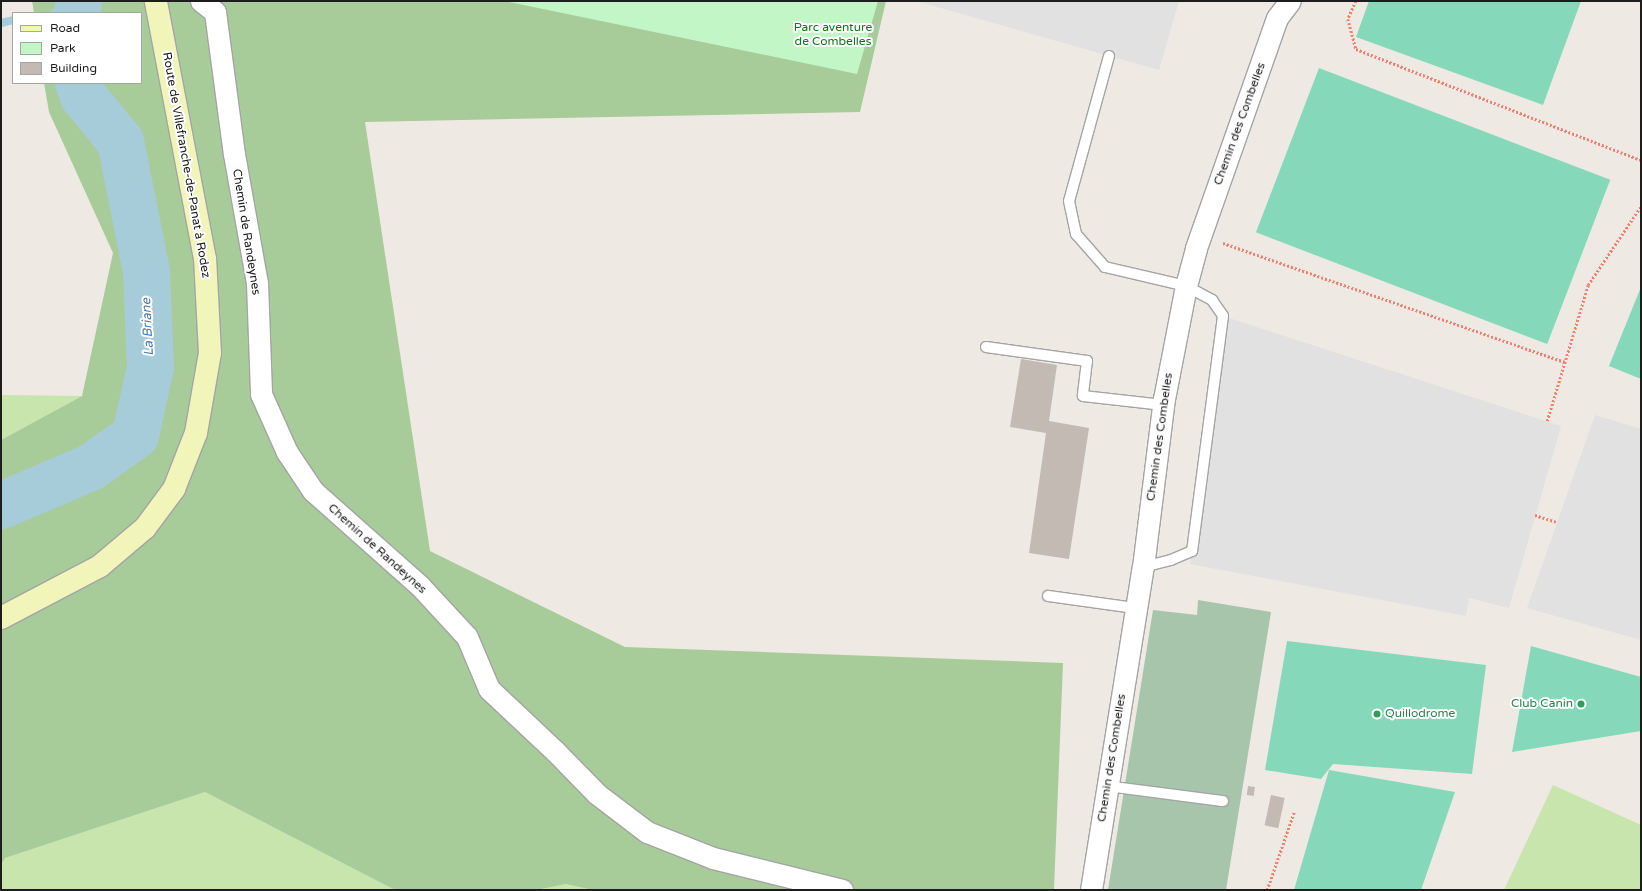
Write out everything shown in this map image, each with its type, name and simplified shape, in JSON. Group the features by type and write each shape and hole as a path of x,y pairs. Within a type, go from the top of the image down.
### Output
{"main road":[{"name":"Route de Villefranche-de-Panat à Rodez","path":"1,618 100,566 145,528 174,489 196,433 210,353 205,266 156,1"}],"street":[{"name":"Chemin de Randeynes","path":"201,1 215,12 234,154 257,283 261,394 287,452 313,491 420,586 467,637 489,689 555,751 596,794 647,832 713,858 842,890"},
{"name":"Chemin des Combelles","path":"1091,890 1135,608 1143,567 1163,405 1186,286 1200,235 1277,18 1290,1"}],"lane":[{"path":"1109,56 1069,201 1076,234 1105,267 1186,286 1212,300 1223,316 1192,551 1171,560 1143,567"},
{"path":"986,347 1087,361 1083,396 1163,405"},
{"path":"1048,596 1135,608"},
{"path":"1107,786 1223,801"}],"path":[{"path":"1356,1 1348,19 1356,49 1641,160"},
{"path":"1547,421 1588,285 1641,206"},
{"path":"1200,235 1565,362"},
{"path":"1535,515 1557,522"},
{"path":"1267,890 1294,812"}],"green space":[{"path":"32,1 886,1 860,112 365,122 430,551 625,647 1063,663 1054,890 593,890 566,884 537,890 395,890 205,792 5,858 1,865 1,440 82,396 113,253 49,112 44,84 142,84 142,12 34,12"},
{"name":"Parc aventure de Combelles","path":"504,1 878,1 857,74"},
{"path":"1369,1 1581,1 1543,105 1356,37"},
{"path":"1319,68 1610,180 1547,344 1256,232"},
{"path":"1641,287 1641,379 1609,366"},
{"path":"1,395 82,396 1,440"},
{"path":"1198,600 1271,612 1226,890 1108,890 1153,610 1197,615"},
{"name":"Quillodrome","path":"1287,641 1486,665 1472,774 1333,764 1321,779 1265,770"},
{"name":"Club Canin","path":"1531,646 1641,677 1641,731 1512,752"},
{"path":"1329,770 1455,792 1421,890 1294,890"},
{"path":"1553,785 1641,825 1641,890 1504,890"},
{"path":"205,792 395,890 1,890 1,865 5,858"},
{"path":"566,884 593,890 537,890"}],"shaded area":[{"path":"916,1 1179,1 1159,70"},
{"path":"1223,316 1561,426 1509,608 1469,598 1466,616 1190,564"},
{"path":"1595,415 1641,429 1641,640 1527,608"}],"building":[{"path":"1021,359 1057,365 1049,421 1089,428 1069,559 1029,553 1046,433 1010,427"},
{"path":"1248,786 1255,787 1254,796 1247,795"},
{"path":"1271,795 1285,798 1278,828 1265,825"}],"waterway":[{"name":"La Briane","path":"77,12 78,1"},
{"path":"60,12 77,9"},
{"path":"1,23 12,20"},
{"name":"La Briane","path":"1,505 90,467 135,435 150,367 146,271 120,141 83,96 78,84"}],"place":[{"name":"Club Canin","path":"1581,704"},
{"name":"Quillodrome","path":"1377,714"}]}
